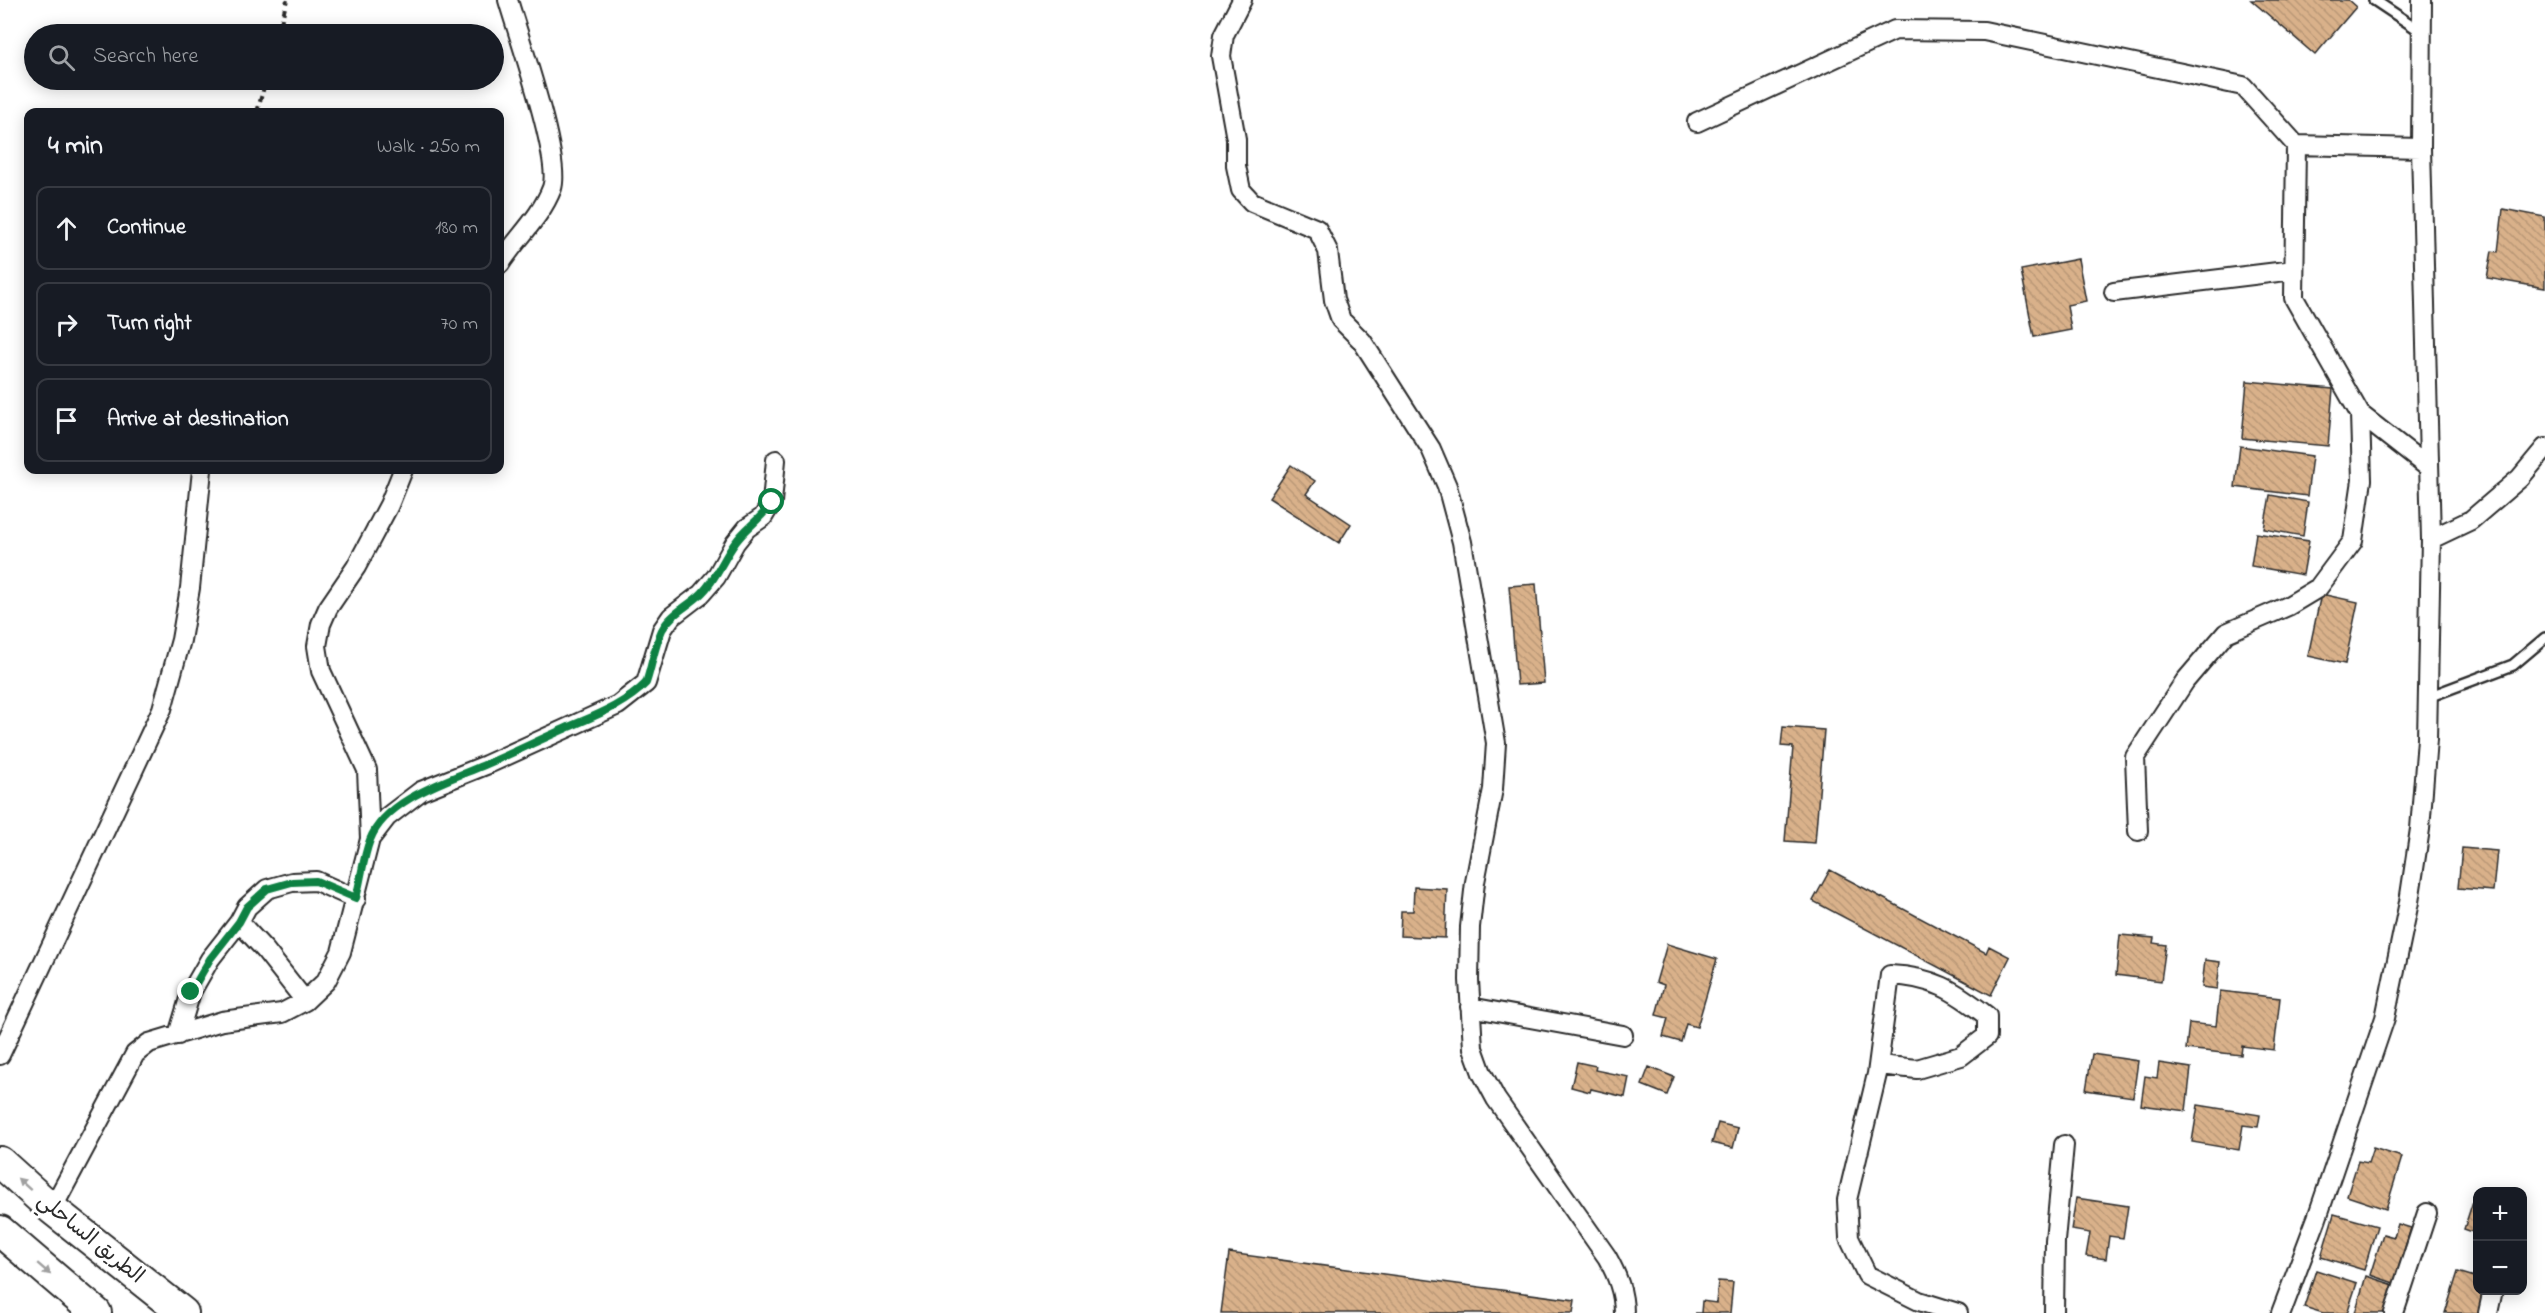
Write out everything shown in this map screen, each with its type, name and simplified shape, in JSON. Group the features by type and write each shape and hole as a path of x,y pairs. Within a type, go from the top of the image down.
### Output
{"highway":[{"name":"الطريق الساحلي","path":"0,1162 52,1209 183,1313"},
{"path":"0,1231 96,1313"}],"street":[{"path":"504,259 541,210 553,186 554,174 551,148 508,0"},
{"path":"1242,0 1224,35 1221,56 1236,139 1236,166 1241,190 1252,202 1317,229 1328,251 1334,300 1341,320 1362,341 1431,449 1448,486 1462,542 1496,743 1493,789 1475,882 1471,916 1470,1007 1473,1048 1482,1073 1496,1099 1607,1257 1620,1284 1624,1313"},
{"path":"2281,1313 2321,1208 2385,1018 2409,902 2420,829 2428,698 2430,539 2421,148 2422,0"},
{"path":"1697,122 1895,30 1984,31 2243,86 2296,145 2294,298 2360,414 2429,468"},
{"path":"2296,145 2421,148"},
{"path":"2114,292 2294,270"},
{"path":"2138,831 2135,757 2186,681 2226,633 2288,606 2318,588 2353,541 2362,480 2360,414"},
{"path":"2430,539 2472,520 2520,478 2545,448"},
{"path":"370,839 387,817 421,791 486,765 618,705 640,690 646,683 662,630 671,618 701,594 716,577 735,543 747,528 763,517 772,502 776,460"},
{"path":"0,1055 162,709 181,640 190,588 202,474"},
{"path":"52,1209 135,1054 149,1043 222,1021 282,1013 305,1001 326,981 341,952 370,839 367,770 321,671 317,646 321,624 328,608 356,567 389,505 401,474"},
{"path":"178,1035 191,992 210,959 239,922 247,907 267,889 292,882 316,881 356,898"},
{"path":"239,922 265,950 305,1001"},
{"path":"1877,1074 1890,975 1915,976 1958,992 1988,1016 1987,1036 1961,1056 1917,1069 1879,1065 1877,1074 1847,1200 1849,1238 1867,1275 1918,1300 1958,1313"},
{"path":"1470,1007 1623,1035"},
{"path":"2054,1313 2055,1241 2064,1145"},
{"path":"2394,1313 2427,1213"},
{"path":"2488,1313 2492,1295"}],"lane":[{"path":"2374,0 2422,32"},
{"path":"2428,698 2513,665 2545,638"}],"path":[{"path":"281,24 287,0"},
{"path":"258,108 263,90"}],"building":[{"path":"2251,0 2348,0 2356,7 2315,55"},
{"path":"2503,209 2545,217 2545,288 2487,278 2492,251 2498,252"},
{"path":"2078,259 2086,301 2067,305 2071,330 2034,337 2021,270"},
{"path":"2247,381 2333,389 2328,446 2242,438"},
{"path":"2240,446 2312,456 2307,496 2235,487"},
{"path":"1291,465 1315,481 1306,494 1351,524 1339,543 1269,498"},
{"path":"2270,495 2308,502 2303,536 2264,529"},
{"path":"2256,533 2309,541 2303,575 2251,566"},
{"path":"1536,584 1544,683 1517,685 1509,586"},
{"path":"2321,594 2358,602 2345,664 2308,656"},
{"path":"1783,727 1824,730 1815,843 1785,841 1793,747 1781,746"},
{"path":"2462,848 2497,851 2493,891 2458,888"},
{"path":"1830,870 1986,953 1989,946 2010,957 1991,995 1813,901"},
{"path":"1414,887 1447,889 1445,938 1400,936 1401,911 1413,911"},
{"path":"2120,935 2154,938 2153,943 2166,945 2161,981 2116,975"},
{"path":"1667,944 1717,959 1697,1027 1686,1024 1681,1042 1663,1037 1668,1018 1656,1015 1664,985 1656,982"},
{"path":"2205,960 2220,962 2217,989 2202,987"},
{"path":"2220,991 2280,998 2274,1050 2242,1046 2241,1055 2186,1049 2189,1023 2216,1026"},
{"path":"2092,1054 2138,1061 2133,1097 2086,1090"},
{"path":"1577,1062 1596,1066 1595,1070 1629,1077 1625,1097 1571,1087"},
{"path":"2159,1063 2191,1068 2186,1111 2141,1105 2145,1076 2157,1078"},
{"path":"1649,1067 1674,1077 1667,1095 1642,1085"},
{"path":"2198,1105 2260,1115 2258,1127 2243,1125 2239,1150 2192,1142"},
{"path":"1718,1123 1738,1128 1733,1148 1712,1143"},
{"path":"2373,1148 2402,1157 2386,1209 2347,1196 2358,1161 2368,1163"},
{"path":"2076,1198 2128,1206 2123,1238 2109,1236 2106,1259 2086,1256 2090,1233 2071,1230"},
{"path":"2473,1201 2473,1232 2464,1229"},
{"path":"2334,1214 2377,1226 2364,1270 2321,1257"},
{"path":"2398,1224 2411,1228 2394,1283 2370,1275 2383,1234 2394,1237"},
{"path":"1229,1253 1575,1300 1573,1313 1221,1313"},
{"path":"2316,1270 2357,1283 2347,1313 2323,1313 2304,1307"},
{"path":"2458,1272 2473,1276 2473,1295 2485,1295 2479,1313 2445,1313"},
{"path":"2366,1276 2394,1285 2385,1313 2355,1313"},
{"path":"1718,1281 1733,1282 1730,1313 1701,1313 1702,1301 1716,1303"}],"route":[{"path":"191,992 210,959 239,922 247,907 267,889 292,882 316,881 356,898 370,839 399,806 421,791 486,765 618,705 640,690 650,673 662,630 671,618 701,594 716,577 735,543 747,528 763,517 772,502"}]}
